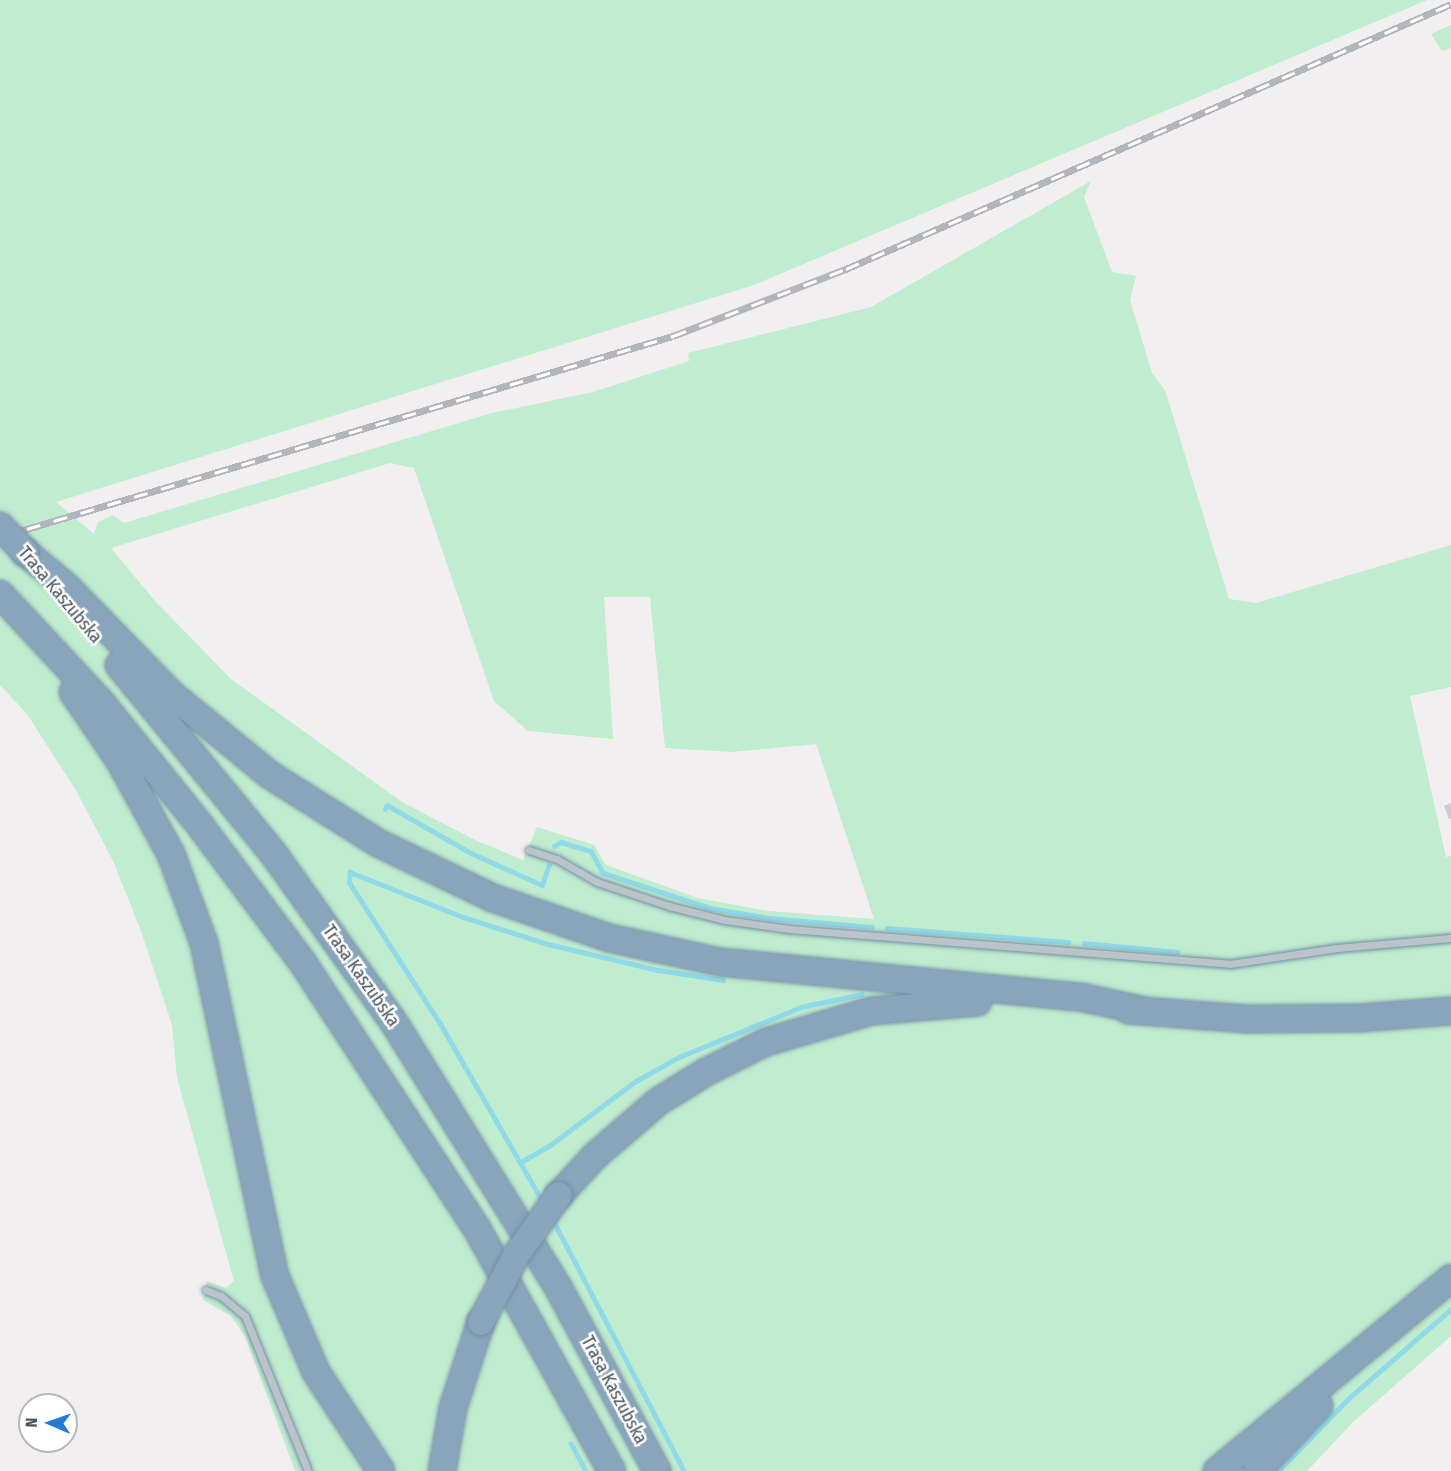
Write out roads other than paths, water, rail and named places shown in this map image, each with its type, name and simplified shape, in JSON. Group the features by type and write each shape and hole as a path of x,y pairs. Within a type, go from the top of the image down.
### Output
{"highway":[{"name":"Trasa Kaszubska","path":"0,526 273,853 393,1021 552,1278 657,1471"},
{"path":"24,552 68,587 171,694 270,775 378,843 493,898 609,938 720,962 1085,998 1145,1011"},
{"path":"0,594 99,700 203,828 303,963 476,1227 612,1471"},
{"path":"0,600 76,697 120,761 171,854 204,943 259,1213 286,1306 331,1400 381,1471"},
{"path":"442,1471 456,1397 482,1322 513,1261 559,1195 612,1139 684,1085 766,1042 823,1022 871,1011 962,1002 1145,1011 1247,1019 1359,1018 1451,1011"},
{"path":"1217,1471 1451,1278"},
{"path":"1257,1471 1340,1386 1451,1293"}],"lane":[{"path":"529,850 556,859 597,882 669,906 725,920 789,929 1230,964 1337,948 1451,938"},
{"path":"206,1290 221,1296 245,1316 308,1471"}],"waterway":[{"path":"385,809 387,805 471,853 542,885 549,865"},
{"path":"554,846 561,842 591,851 603,873 710,908 769,918 872,927"},
{"path":"543,1203 440,1024 349,883 350,872 463,917 548,944 658,970 723,980"},
{"path":"887,928 1068,942"},
{"path":"1084,943 1178,952"},
{"path":"521,1162 549,1146 636,1081 679,1057 801,1007 862,994"},
{"path":"552,1218 684,1471"},
{"path":"1278,1471 1349,1398 1451,1309"},
{"path":"571,1443 586,1471"}],"railway":[{"path":"0,537 673,336 846,269 1451,4"}]}
